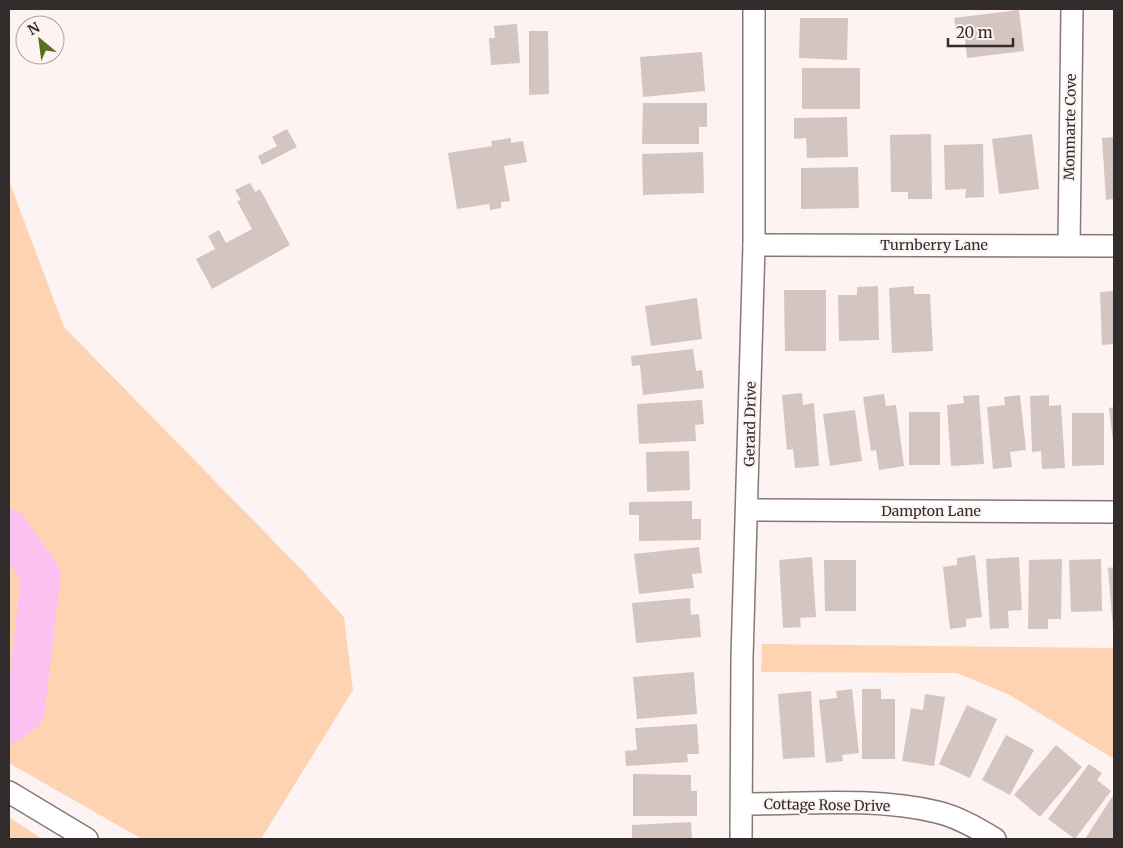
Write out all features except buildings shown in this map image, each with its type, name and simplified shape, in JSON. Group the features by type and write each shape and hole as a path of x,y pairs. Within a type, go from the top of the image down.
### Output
{"street":[{"name":"Gerard Drive","path":"742,839 742,658 748,510 754,245 754,9"},
{"name":"Monmarte Cove","path":"1069,245 1072,9"},
{"name":"Turnberry Lane","path":"754,245 1114,246"},
{"name":"Dampton Lane","path":"748,510 1114,512"},
{"path":"9,792 79,834"},
{"name":"Cottage Rose Drive","path":"742,804 858,803 910,808 937,812 974,825 995,839"}],"shaded area":[{"path":"9,181 64,327 301,569 344,617 353,690 261,839 142,839 9,763"},
{"path":"762,644 1114,648 1114,759 1010,695 957,673 761,672"},
{"path":"9,817 42,839 9,839"}],"waterway":[{"path":"9,529 41,575 25,712 9,724"}]}
